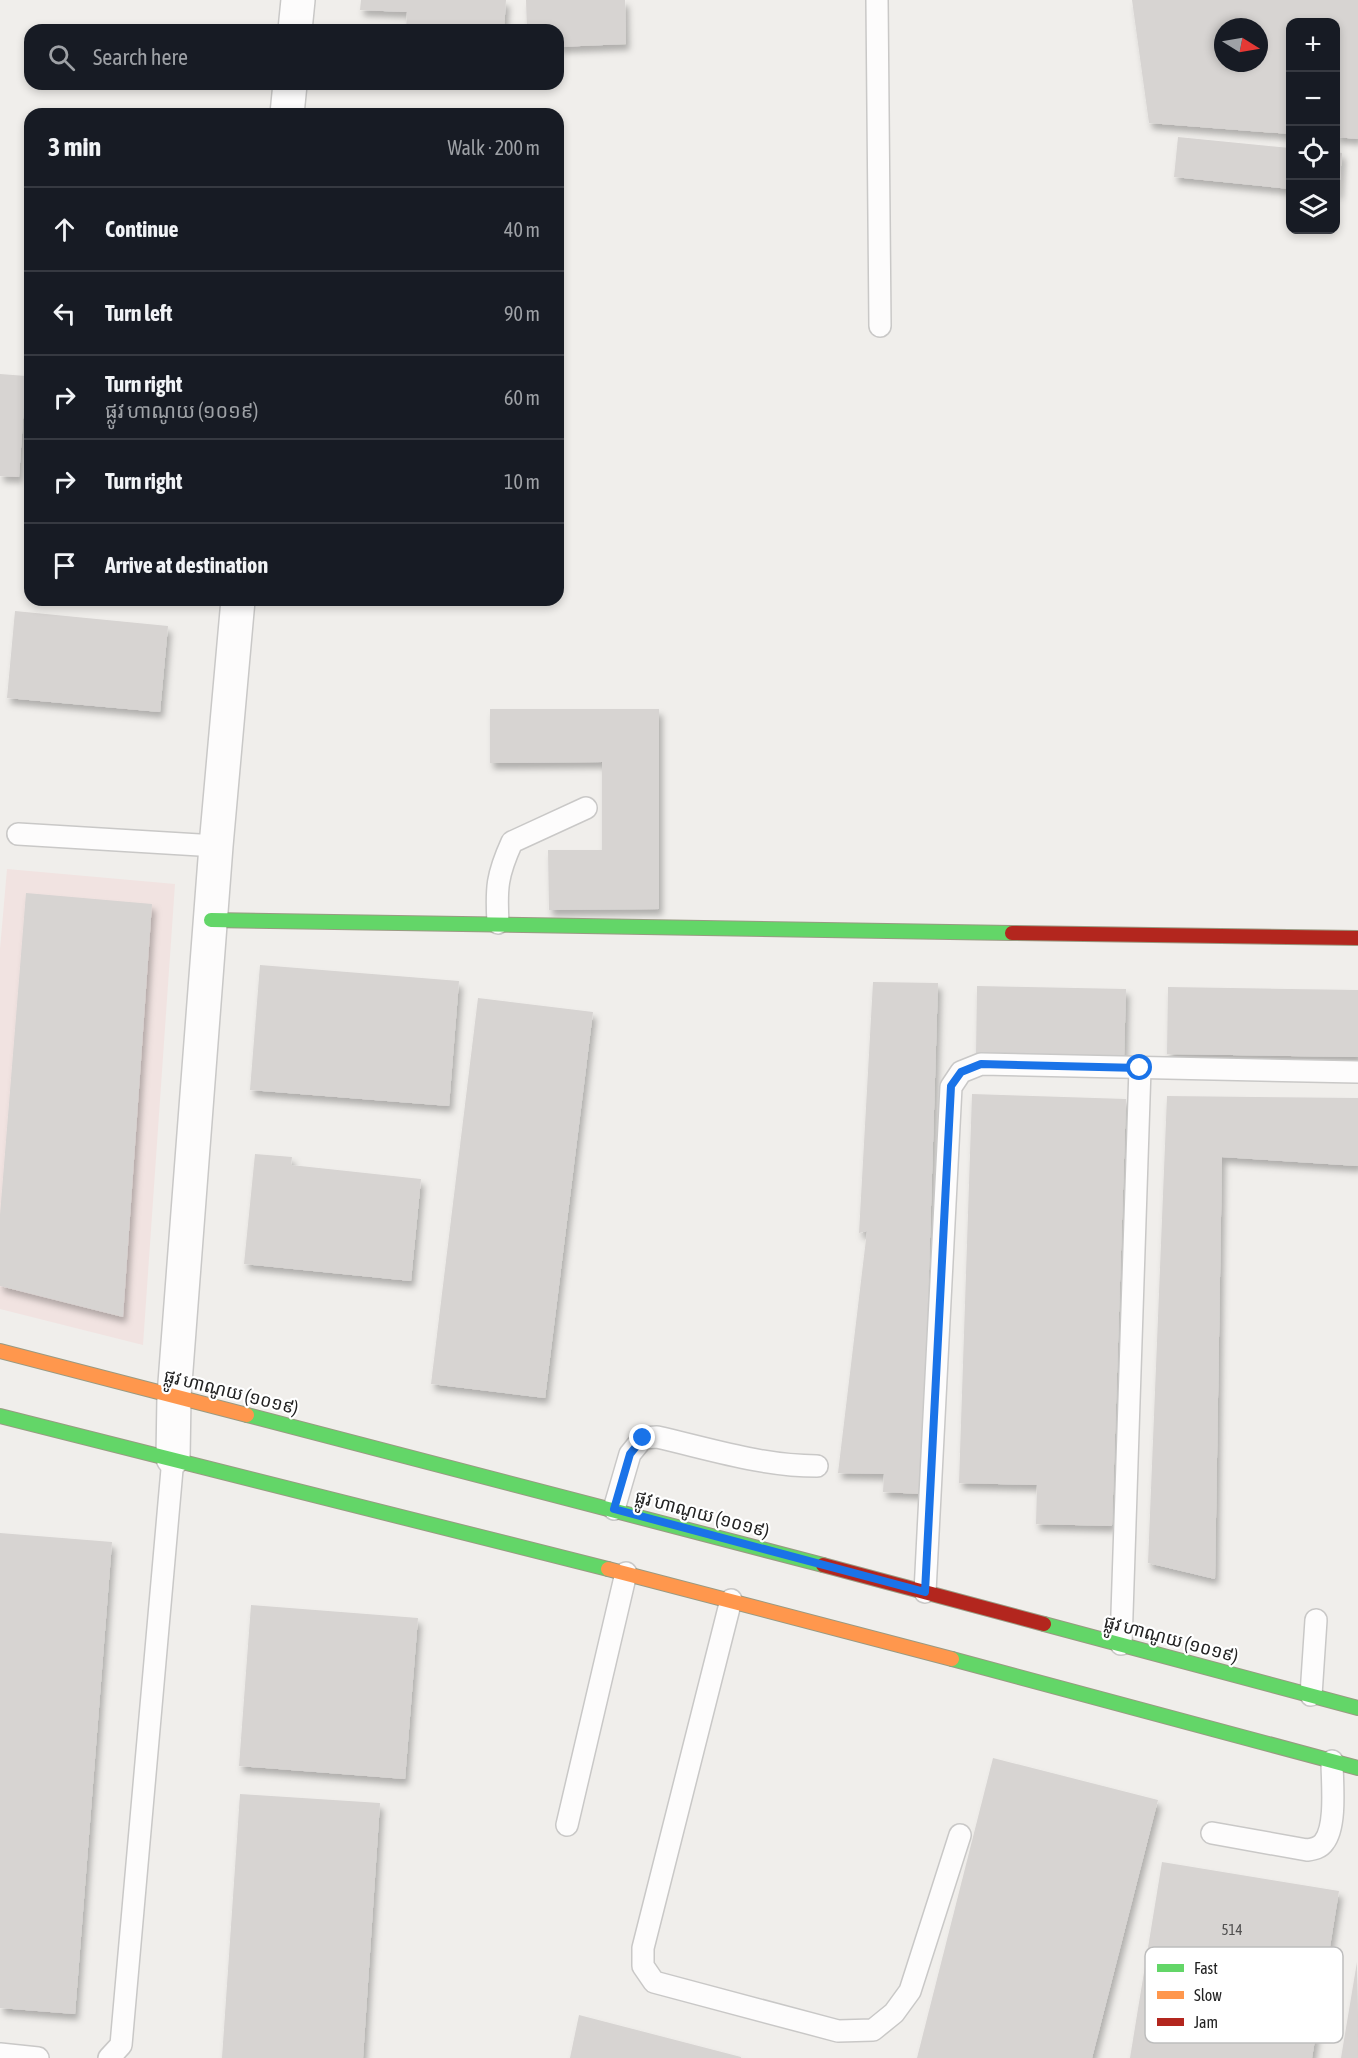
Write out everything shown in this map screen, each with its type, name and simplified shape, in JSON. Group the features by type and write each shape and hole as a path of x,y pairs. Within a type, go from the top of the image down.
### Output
{"main road":[{"path":"211,920 1358,938"},
{"name":"ផ្លូវ ហាណូយ (១០១៩)","path":"0,1351 614,1509 1358,1708"},
{"path":"0,1416 731,1600 1358,1767"}],"street":[{"path":"296,24 298,0"},
{"path":"288,108 289,90"},
{"path":"173,1458 174,1396 236,606"}],"lane":[{"path":"877,0 880,326"},
{"path":"498,923 496,895 500,868 512,842 586,808"},
{"path":"18,834 216,846"},
{"path":"925,1592 951,1086 961,1072 981,1064 1358,1072"},
{"path":"1121,1644 1140,1068"},
{"path":"614,1509 630,1454 643,1438 657,1437 769,1463 817,1466"},
{"path":"109,2058 122,2045 173,1458"},
{"path":"567,1825 626,1573"},
{"path":"731,1600 643,1948 643,1966 654,1982 838,2031 873,2030 894,2013 910,1991 960,1835"},
{"path":"1311,1695 1316,1620"},
{"path":"1212,1833 1307,1850 1317,1848 1325,1842 1332,1823 1332,1761"},
{"path":"0,2055 38,2058"}],"shaded area":[{"path":"7,869 175,884 143,1345 0,1309 0,949"}],"building":[{"path":"361,0 506,0 504,24 406,24 407,12 360,10"},
{"path":"526,0 625,0 626,44 564,47 564,24 527,24"},
{"path":"1132,0 1358,0 1358,139 1340,137 1340,18 1286,18 1286,134 1149,123"},
{"path":"1178,137 1286,148 1286,189 1174,177"},
{"path":"1340,153 1342,153 1340,180"},
{"path":"0,374 24,376 19,477 0,476"},
{"path":"15,611 168,626 160,712 7,698"},
{"path":"490,709 659,709 659,909 549,910 548,850 602,850 602,762 490,763"},
{"path":"26,893 152,904 123,1317 0,1286 0,1215"},
{"path":"260,965 459,981 449,1106 250,1090"},
{"path":"873,982 938,983 922,1494 883,1492 884,1474 838,1473 867,1231 859,1233"},
{"path":"977,986 1126,989 1124,1058 976,1055"},
{"path":"1168,987 1358,990 1358,1057 1167,1054"},
{"path":"478,998 593,1012 545,1398 431,1384"},
{"path":"972,1094 1126,1099 1112,1526 1036,1524 1037,1485 959,1483"},
{"path":"1167,1096 1358,1098 1358,1166 1222,1157 1215,1579 1148,1563"},
{"path":"255,1154 292,1157 291,1165 421,1179 411,1281 244,1264"},
{"path":"0,1533 112,1542 75,2014 0,2008"},
{"path":"251,1605 418,1618 405,1779 239,1766"},
{"path":"993,1758 1158,1800 1092,2058 917,2058"},
{"path":"240,1794 380,1803 363,2058 222,2058"},
{"path":"1162,1862 1339,1891 1330,1947 1148,1947"},
{"path":"1357,1962 1358,2058 1341,2058"},
{"path":"1145,1966 1145,2043 1314,2043 1312,2058 1130,2058"},
{"path":"579,2015 741,2057 741,2058 570,2058"}],"traffic: fast":[{"path":"211,920 1012,933"},
{"path":"247,1415 823,1565"},
{"path":"0,1416 608,1569"},
{"path":"1044,1624 1358,1708"},
{"path":"952,1659 1358,1768"}],"traffic: slow":[{"path":"0,1351 247,1415"},
{"path":"608,1569 952,1659"}],"traffic: jam":[{"path":"1012,933 1358,938"},
{"path":"823,1565 1044,1624"}],"route":[{"path":"643,1438 630,1454 614,1509 925,1592 951,1086 961,1072 981,1064 1140,1068"}]}
